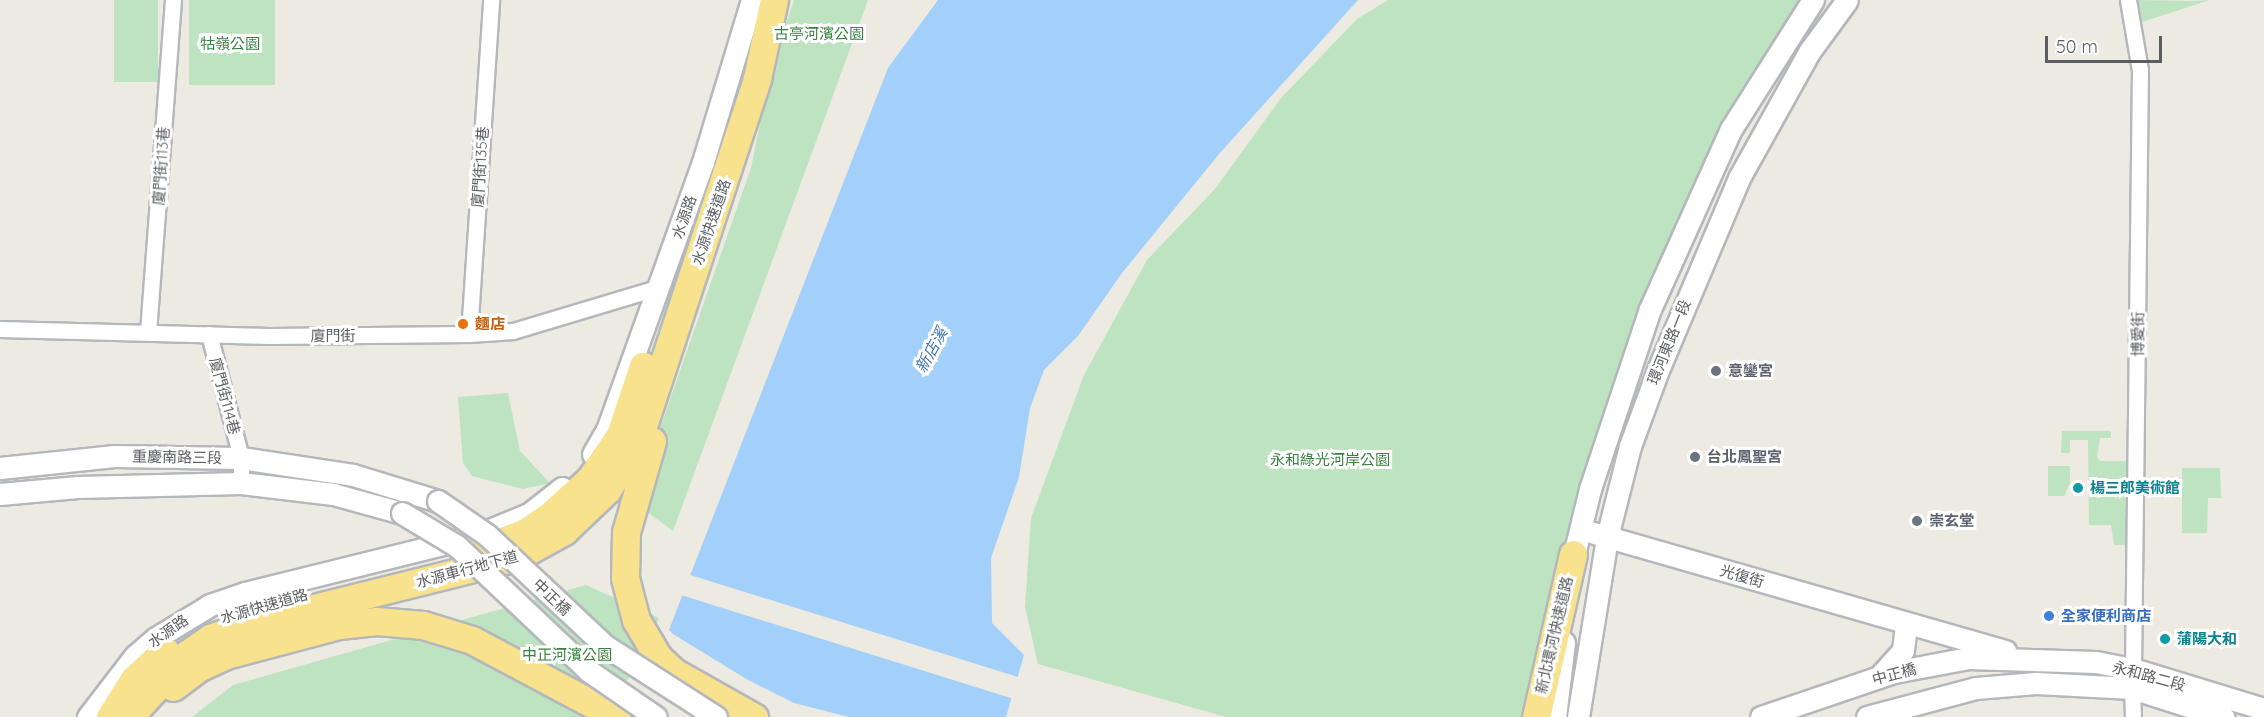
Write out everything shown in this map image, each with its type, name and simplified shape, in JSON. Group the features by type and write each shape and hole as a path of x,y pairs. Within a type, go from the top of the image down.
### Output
{"highway":[{"name":"水源快速道路","path":"622,435 712,165 762,0"},
{"name":"水源快速道路","path":"622,435 757,78 774,0"},
{"path":"754,717 710,694 658,657 645,639 629,601 624,553 635,492 753,127 757,78"},
{"name":"水源車行地下道","path":"386,574 524,533 563,505 590,479 622,435"},
{"name":"新北環河快速道路","path":"1536,717 1576,541"},
{"name":"水源快速道路","path":"110,717 134,680 183,636 243,610 386,574"},
{"name":"水源快速道路","path":"129,717 187,654 210,638 386,574"},
{"path":"146,717 174,685 207,664 255,646 339,625 377,621 423,625 472,640 616,717"}],"main road":[{"name":"水源路","path":"622,435 660,286 703,162 752,0"},
{"name":"環河東路一段","path":"1555,717 1576,541 1650,309 1731,129 1813,0"},
{"name":"環河東路一段","path":"1578,717 1607,537 1630,446 1658,370 1739,178 1809,52 1847,0"},
{"name":"重慶南路三段","path":"0,468 114,456 242,458 352,475"},
{"name":"中正橋","path":"352,475 438,501 487,535 604,645 716,717"},
{"name":"重慶南路三段","path":"0,494 78,487 241,483 333,494"},
{"name":"中正橋","path":"333,494 402,513 457,546 589,672 656,717"},
{"name":"光復街","path":"1576,541 1607,537 2031,658"},
{"name":"水源路","path":"88,717 135,656 189,616 245,592 386,574"},
{"path":"1879,677 1903,650 1906,624"},
{"name":"中正橋","path":"1761,717 1879,677 1968,658 2031,658"},
{"name":"永和路二段","path":"2031,658 2264,709"},
{"name":"永和路二段","path":"2133,679 2223,717"},
{"path":"1868,717 1976,688 2133,679"}],"street":[{"name":"廈門街113巷","path":"148,333 173,0"},
{"name":"廈門街135巷","path":"469,334 491,0"},
{"name":"博愛街","path":"2128,0 2140,70 2133,717"},
{"name":"廈門街","path":"0,329 209,334 469,334 513,330 660,286"},
{"name":"廈門街114巷","path":"209,334 242,458 241,483"}],"green space":[{"name":"牯嶺公園","path":"114,0 158,0 158,82 114,82"},
{"name":"牯嶺公園","path":"189,0 275,0 275,85 189,85"},
{"name":"古亭河濱公園","path":"794,0 868,0 673,531 646,511 644,474 751,168 771,69"},
{"name":"永和綠光河岸公園","path":"1388,0 1820,0 1737,121 1629,354 1529,717 1226,717 1038,664 1025,607 1031,518 1084,375 1147,260 1215,189 1281,98 1357,19"},
{"path":"2136,0 2192,1 2210,0 2139,23"},
{"path":"508,393 520,451 550,483 523,489 472,476 463,463 458,397"},
{"path":"2062,431 2111,431 2111,438 2100,438 2097,457 2100,461 2129,461 2129,545 2114,545 2111,525 2089,525 2088,440 2070,440 2070,453 2061,453"},
{"path":"2048,466 2070,466 2070,483 2064,496 2048,496"},
{"path":"2182,468 2220,468 2221,498 2208,498 2207,533 2182,533"},
{"name":"中正河濱公園","path":"586,585 659,618 609,717 192,717 233,685"}],"water":[{"name":"新店溪","path":"938,0 1358,0 1219,154 1122,273 1078,336 1044,370 1030,408 1019,477 991,558 992,623 1024,655 1006,717 623,717 663,645 888,68"}],"pier":[{"path":"687,574 1021,678 1014,699 681,595 669,630 673,634 748,680 794,703 849,717 620,717 660,644"}],"place":[{"name":"麵店","path":"463,324"},
{"name":"意鑾宮","path":"1716,371"},
{"name":"台北鳳聖宮","path":"1695,457"},
{"name":"楊三郎美術館","path":"2078,488"},
{"name":"崇玄堂","path":"1917,521"},
{"name":"全家便利商店","path":"2049,616"},
{"name":"蒲陽大和","path":"2165,639"}]}
